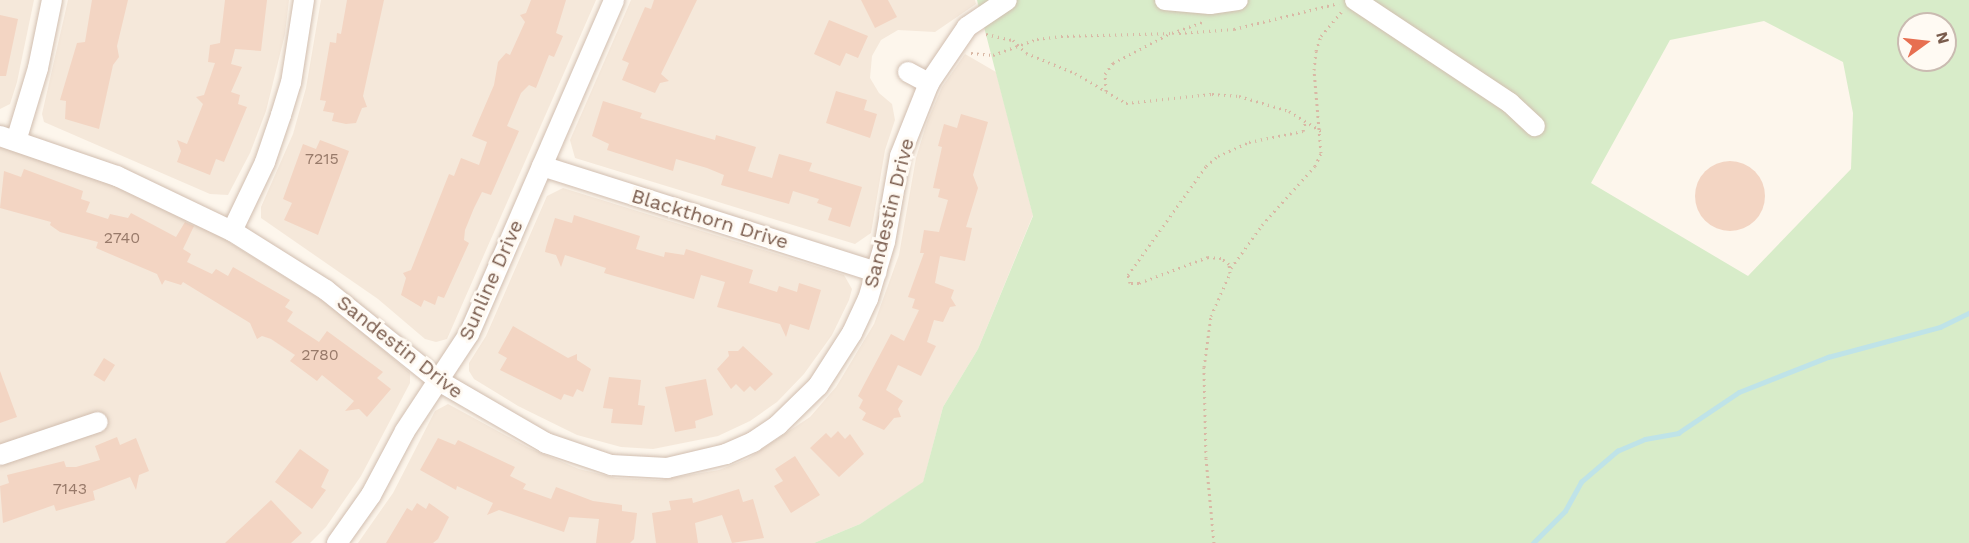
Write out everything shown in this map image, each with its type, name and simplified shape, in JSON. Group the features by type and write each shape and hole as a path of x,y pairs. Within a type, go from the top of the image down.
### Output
{"street":[{"path":"8,138 38,68 51,0"},
{"path":"232,231 265,162 291,83 304,0"},
{"name":"Sunline Drive","path":"337,543 371,495 405,431 469,334 614,0"},
{"path":"974,22 1007,0"},
{"path":"1165,0 1210,4 1238,0"},
{"path":"1350,4 1510,103 1535,126"},
{"name":"Sandestin Drive","path":"8,138 117,176 232,231 326,290 439,381 505,422 582,458 637,468 697,463 753,441 798,408 842,351 877,272 900,156 929,83 951,48 974,22"},
{"path":"908,72 929,83"},
{"name":"Blackthorn Drive","path":"542,166 877,272"},
{"path":"0,455 98,422"}],"path":[{"path":"951,48 981,55 1061,36 1234,29 1321,10 1347,0"},
{"path":"1214,543 1206,468 1204,367 1210,316 1229,267 1262,225 1315,166 1321,153 1321,131 1315,81 1316,51 1321,36 1350,4"},
{"path":"1106,91 1105,74 1113,63 1172,33 1204,21"},
{"path":"974,22 1014,40 1026,53 1075,73 1126,103 1194,95 1239,96 1306,120 1321,131"},
{"path":"1229,267 1221,258 1208,257 1139,284 1130,283 1128,275 1206,166 1218,156 1249,142 1303,131 1306,120"}],"shaded area":[{"path":"0,0 34,0 17,82 10,104 0,109"},
{"path":"68,0 289,0 285,34 266,111 250,153 228,195 210,194 44,122 42,114"},
{"path":"321,0 596,0 447,339 436,342 425,339 378,299 261,218 261,207 293,134 306,88"},
{"path":"631,0 975,0 976,4 935,32 898,30 881,40 872,56 870,78 879,93 892,104 895,120 885,150 871,233 855,244 575,158 570,140"},
{"path":"965,54 996,72 1033,215 978,349 943,407 923,483 860,524 814,543 358,543 393,493 435,411 448,404 529,448 579,469 616,478 659,480 719,470 747,459 810,417 836,387 874,324 899,255 916,158 927,122 942,87"},
{"path":"0,145 87,174 195,221 333,307 410,373 410,383 361,476 326,527 310,543 0,543"},
{"path":"563,188 844,275 852,289 849,300 832,335 804,374 777,402 750,421 718,436 653,449 621,447 577,435 518,406 474,379 469,371 469,363 486,336 547,196"}],"green space":[{"path":"977,0 1969,0 1969,543 814,543 860,524 923,482 943,407 978,349 1033,216","holes":["1764,21 1843,62 1853,113 1851,169 1748,276 1591,183 1670,40"]}],"building":[{"path":"92,0 128,0 117,46 119,57 113,65 99,129 65,119 66,101 60,100 77,43 85,42"},
{"path":"225,0 267,0 261,51 235,49 231,64 242,67 231,92 240,95 238,104 247,107 224,162 216,159 210,175 177,162 181,151 177,140 187,144 203,104 196,97 204,95 215,63 208,62 210,45 220,43"},
{"path":"347,0 384,0 363,96 367,107 362,108 356,123 346,124 332,121 334,113 323,111 326,101 320,100 330,42 336,43 337,33 341,34"},
{"path":"531,0 566,0 556,33 563,36 554,57 549,55 536,88 529,85 521,93 507,126 519,131 491,195 482,192 474,208 465,230 464,240 469,243 444,298 438,296 435,305 424,300 421,307 401,295 406,278 403,273 411,270 449,174 454,176 461,158 479,165 487,142 472,136 494,85 498,62 506,53 510,55 525,22 520,15 526,13"},
{"path":"654,0 697,0 661,74 669,81 660,83 655,93 622,80 629,63 622,60 645,7 651,9"},
{"path":"861,0 888,0 897,17 875,28"},
{"path":"0,15 18,19 6,76 0,76"},
{"path":"829,20 868,36 858,58 846,53 840,66 814,54"},
{"path":"836,91 867,100 864,110 877,114 870,138 826,123"},
{"path":"603,101 642,113 640,118 715,140 716,135 756,147 748,171 772,178 779,154 812,163 809,171 862,187 850,227 828,220 832,208 817,203 819,199 793,191 789,204 721,185 724,175 707,168 676,159 673,171 607,150 609,144 592,136"},
{"path":"961,114 988,122 973,175 978,188 966,227 972,228 965,261 940,256 935,283 954,290 951,298 956,306 950,307 943,322 934,320 927,342 936,346 921,376 898,365 886,390 903,401 898,409 901,417 894,418 884,430 862,420 866,413 859,408 863,400 858,396 891,334 904,341 919,310 912,308 915,299 908,297 924,253 920,253 924,230 939,232 948,200 938,197 940,189 933,188 942,147 938,146 944,124 957,128"},
{"path":"320,140 349,151 318,235 284,220 292,203 283,199 303,144 316,149"},
{"path":"1730,161 1749,167 1759,177 1765,196 1759,215 1749,225 1730,231 1711,225 1701,215 1695,196 1701,177 1711,167"},
{"path":"24,169 83,191 81,199 90,202 86,212 108,219 110,214 128,218 131,213 176,237 185,222 194,226 183,249 191,254 187,262 212,274 216,269 228,276 233,267 290,300 285,307 293,312 287,321 319,342 327,331 383,372 377,378 391,389 367,417 359,409 345,411 354,401 322,375 317,381 290,361 295,355 271,339 262,336 257,339 250,323 183,282 181,285 165,280 162,285 157,274 96,248 98,242 60,232 50,225 51,222 0,208 4,171 21,177"},
{"path":"574,215 640,236 636,249 664,257 665,252 684,255 686,249 753,270 749,283 777,292 779,286 797,292 799,283 821,290 809,330 790,324 786,337 780,324 717,307 725,282 701,275 694,299 604,273 606,268 565,255 561,267 556,255 545,252 546,247 555,218 572,223"},
{"path":"513,326 568,358 577,354 577,360 591,369 583,392 577,389 573,397 564,394 561,400 500,370 507,358 498,353"},
{"path":"743,346 773,374 755,391 750,386 744,392 736,384 731,389 717,369 729,356 728,351 738,351"},
{"path":"104,358 115,365 104,382 93,375"},
{"path":"0,371 17,417 0,423"},
{"path":"609,377 641,380 638,405 645,406 642,425 611,423 613,409 603,408"},
{"path":"706,379 713,415 695,421 696,428 675,432 665,387"},
{"path":"838,431 845,439 850,434 864,454 839,477 810,448 826,433 831,438"},
{"path":"117,437 120,445 136,438 149,471 139,475 136,490 130,477 93,491 95,500 56,511 54,505 3,523 0,486 9,483 7,475 64,461 66,467 76,467 100,460 95,446"},
{"path":"438,438 455,445 458,440 515,467 510,476 526,484 523,489 551,499 556,487 593,501 622,505 622,511 637,513 634,539 630,543 596,543 599,519 569,517 564,532 499,510 487,515 493,503 457,486 456,490 420,470"},
{"path":"300,449 329,470 321,487 326,490 312,509 275,482"},
{"path":"795,456 820,495 791,513 774,486 783,481 775,469"},
{"path":"739,489 743,502 753,499 764,538 732,543 722,515 695,523 698,543 656,543 652,513 671,510 669,501 692,498 693,503"},
{"path":"271,500 302,533 291,543 225,543"},
{"path":"417,503 426,509 429,503 449,517 438,539 433,543 386,543 407,508 412,511"}],"waterway":[{"path":"1533,543 1565,511 1581,482 1617,451 1645,439 1678,433 1739,392 1828,357 1940,327 1969,313"}]}
